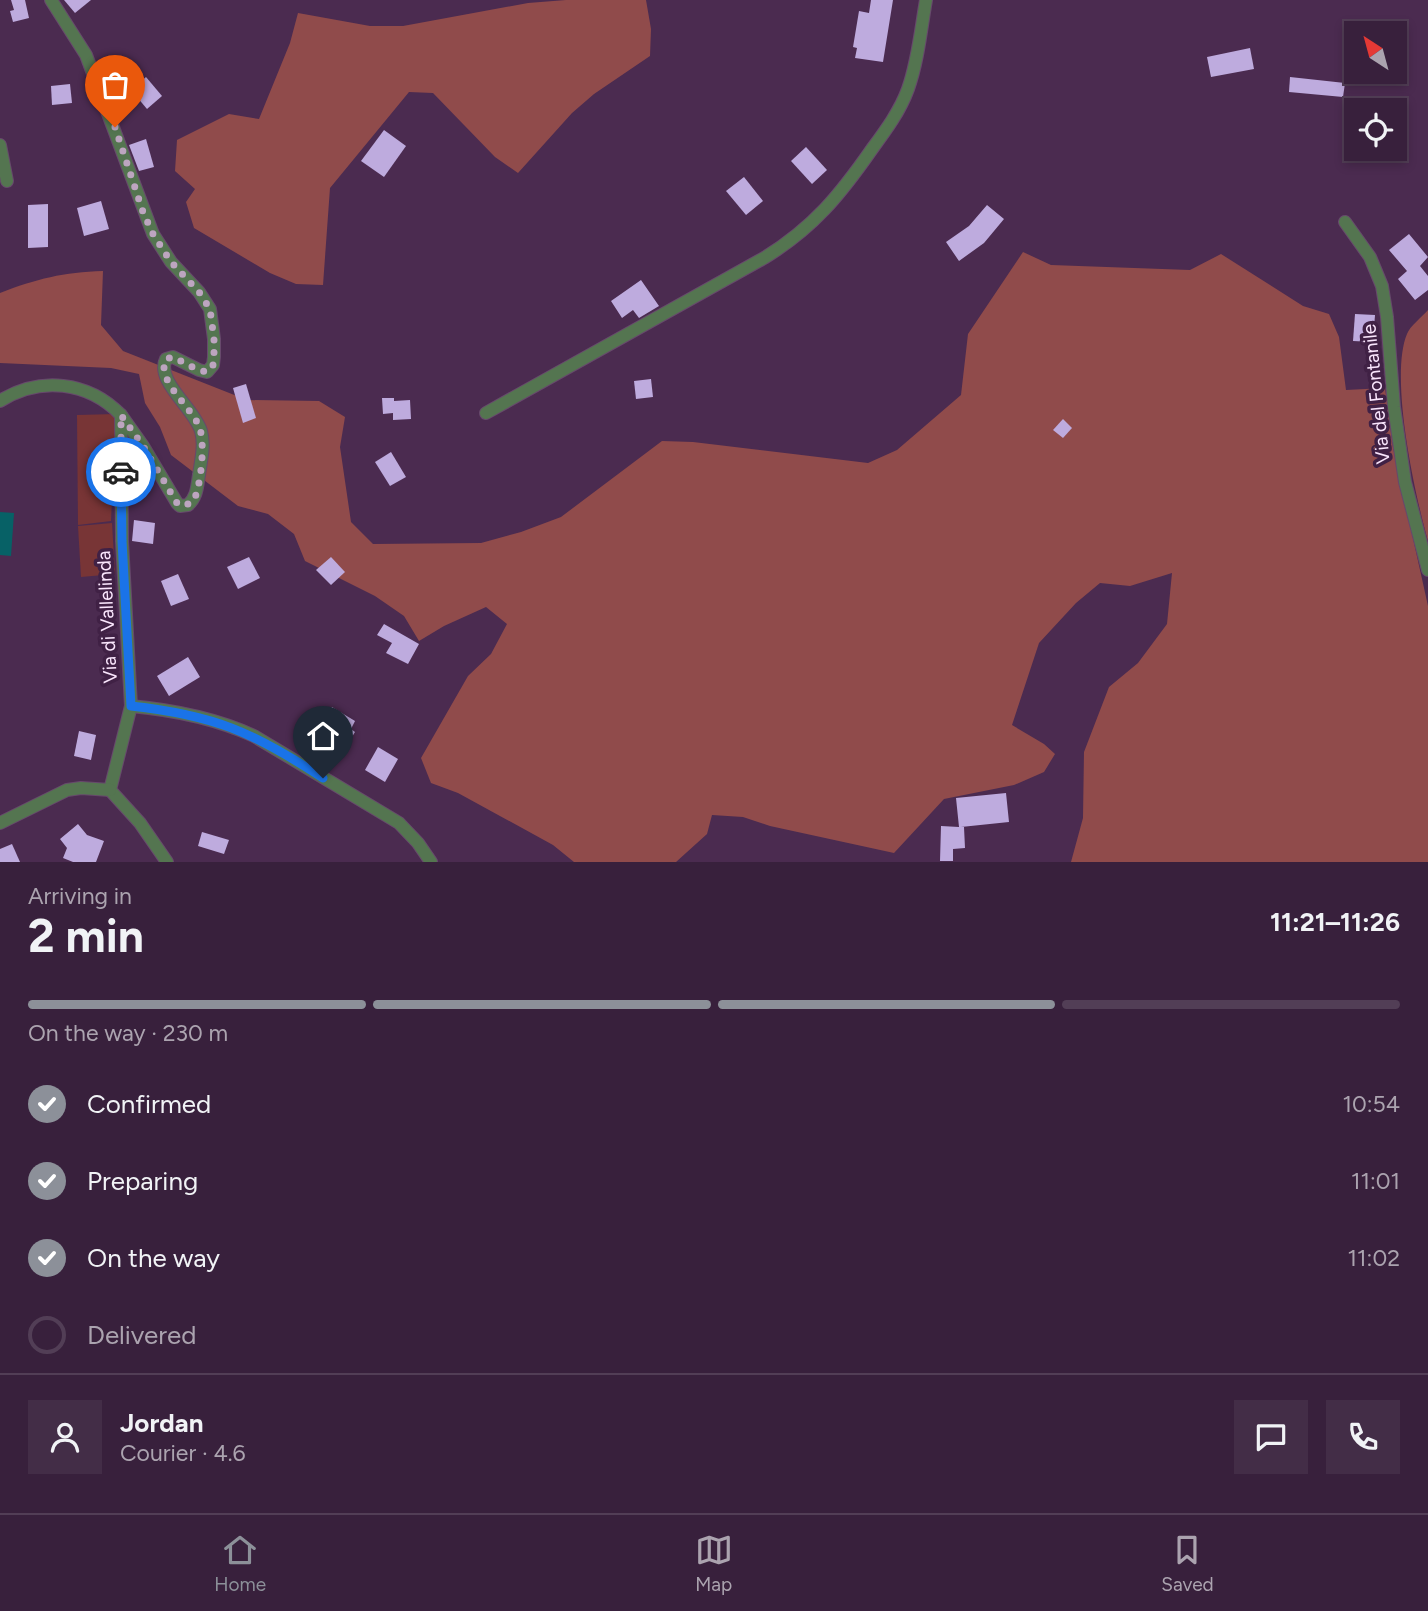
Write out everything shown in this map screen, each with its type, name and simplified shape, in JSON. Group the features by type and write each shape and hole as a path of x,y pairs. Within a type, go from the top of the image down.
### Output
{"street":[{"path":"0,401 26,389 62,384 90,393 105,401 121,415 180,506 188,505 197,493 202,436 195,418 165,376 163,367 166,359 173,357 202,371 207,372 211,368 214,339 210,309 199,292 171,262 153,234 86,55 51,0"},
{"path":"486,413 764,258 821,215 848,184 901,104 913,71 926,0"},
{"path":"0,145 7,181"},
{"name":"Via del Fontanile","path":"1345,222 1370,257 1382,286 1388,317 1395,420 1405,482 1428,570"},
{"name":"Via di Vallelinda","path":"110,790 131,706 122,541 121,415"},
{"path":"131,706 181,712 231,726 254,736 399,823 431,862"},
{"path":"0,823 67,790 110,790 140,822 167,862"}],"shaded area":[{"path":"646,0 651,29 650,56 594,94 572,113 518,173 495,157 433,93 409,92 330,188 323,285 296,284 270,273 194,228 186,202 195,189 175,171 177,140 229,114 259,119 290,43 298,13 370,26 403,26 528,3"},
{"path":"1023,252 1051,265 1190,270 1221,254 1303,306 1329,314 1339,337 1346,390 1385,388 1393,448 1428,606 1428,862 1071,862 1083,818 1084,752 1109,687 1138,663 1167,624 1172,573 1130,586 1100,583 1076,603 1039,643 1012,725 1044,744 1055,754 1044,772 1014,785 944,799 894,853 770,826 743,817 712,815 707,834 676,862 574,862 553,845 458,793 431,783 421,758 468,676 491,654 507,624 486,607 419,641 404,616 375,596 305,561 294,534 268,514 238,506 171,455 160,427 145,403 139,374 111,368 0,363 0,293 50,277 103,271 101,325 123,351 247,400 319,401 345,417 340,447 351,522 373,544 481,543 561,517 662,441 693,442 868,463 897,450 961,395 968,334"},
{"path":"1428,310 1428,541 1411,467 1402,406 1401,378 1402,353 1407,334"},
{"path":"116,414 111,521 78,525 77,415"},
{"path":"0,512 14,513 11,556 0,555"},
{"path":"112,523 115,574 81,577 78,526"}],"building":[{"path":"11,0 25,0 29,18 13,22"},
{"path":"64,0 91,0 75,13"},
{"path":"871,0 893,0 883,62 855,58 857,48 853,47 859,11 869,13"},
{"path":"1250,48 1254,69 1211,77 1207,57"},
{"path":"146,77 162,96 147,109 131,90"},
{"path":"1290,77 1345,84 1343,97 1289,92"},
{"path":"70,84 72,103 52,105 51,86"},
{"path":"384,130 406,146 384,177 361,161"},
{"path":"146,139 154,167 139,171 129,145"},
{"path":"806,147 827,170 812,184 791,161"},
{"path":"744,177 763,201 746,215 726,191"},
{"path":"101,201 109,229 84,236 77,208"},
{"path":"48,204 48,247 28,248 28,205"},
{"path":"987,205 1004,219 984,243 959,261 946,242 969,226"},
{"path":"1409,234 1428,257 1420,266 1428,276 1428,290 1415,300 1398,279 1407,271 1389,250"},
{"path":"641,280 659,306 639,318 633,310 622,318 611,301"},
{"path":"1355,314 1375,315 1373,342 1353,341"},
{"path":"651,379 653,397 636,399 634,381"},
{"path":"246,384 256,418 243,423 233,388"},
{"path":"382,398 394,398 394,401 410,400 411,419 393,420 393,413 383,414"},
{"path":"1063,419 1072,428 1063,438 1053,430"},
{"path":"391,452 406,477 390,486 375,462"},
{"path":"134,520 155,523 153,544 132,541"},
{"path":"249,557 260,578 238,589 227,567"},
{"path":"331,557 345,572 331,585 316,570"},
{"path":"178,574 189,599 171,606 161,581"},
{"path":"384,624 419,644 408,664 386,653 392,643 377,635"},
{"path":"188,657 200,677 169,696 157,676"},
{"path":"332,707 355,721 351,729 355,732 342,753 321,740 328,729 321,725"},
{"path":"79,731 96,735 91,760 74,756"},
{"path":"378,747 398,759 385,782 365,770"},
{"path":"1006,793 1009,822 961,827 964,827 965,848 953,849 953,861 940,861 941,826 959,827 956,798"},
{"path":"78,824 87,835 104,841 96,862 73,862 63,858 67,848 60,839"},
{"path":"202,832 229,840 224,854 198,846"},
{"path":"12,844 20,862 0,862 0,849"}],"way so far":[{"path":"115,127 149,226 171,262 205,300 212,316 214,339 214,361 207,372 173,357 166,359 163,367 167,380 192,413 201,432 202,450 194,500 185,506 177,503 121,415 121,472"}],"route":[{"path":"121,472 131,706 165,709 215,720 271,745 323,778"}]}
